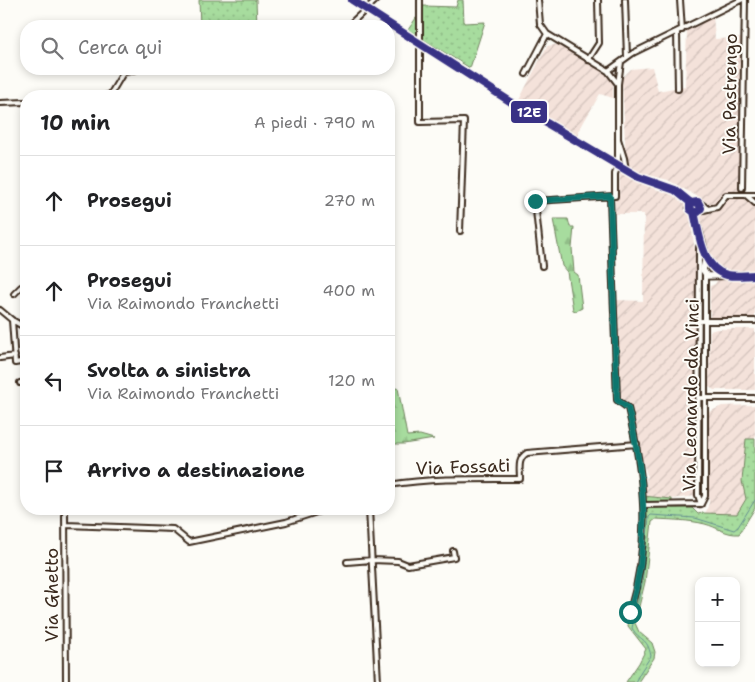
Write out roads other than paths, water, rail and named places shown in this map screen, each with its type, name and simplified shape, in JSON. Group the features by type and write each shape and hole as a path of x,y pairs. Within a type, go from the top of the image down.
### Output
{"main road":[{"path":"352,0 382,20"},
{"path":"395,28 511,102 638,177 675,190 691,202 699,202 701,206 697,211 710,271 727,275 755,275"},
{"path":"691,202 690,209 697,211"}],"street":[{"path":"355,20 376,0"},
{"path":"420,0 420,122 464,121 460,231"},
{"path":"538,0 540,24 547,34 608,71 618,84"},
{"path":"588,60 598,42 598,0"},
{"path":"625,0 627,56"},
{"path":"678,89 680,0"},
{"path":"608,71 627,56 741,0"},
{"name":"Via Pastrengo","path":"742,188 746,0"},
{"path":"526,74 547,34"},
{"path":"542,266 535,201 615,196 615,174 618,165 618,84 621,62"},
{"path":"113,90 122,75"},
{"path":"0,103 20,102"},
{"path":"617,137 626,170"},
{"path":"697,211 717,207 726,195 755,196 755,203"},
{"path":"746,195 755,203"},
{"path":"610,196 617,400 628,408 637,444 644,505 642,554 636,591 630,612"},
{"path":"699,202 708,209"},
{"path":"644,505 701,504 698,495 698,398 699,246 702,239"},
{"name":"Via Leonardo da Vinci","path":"701,504 705,496 706,287 710,271"},
{"path":"14,294 20,288"},
{"path":"0,310 20,325"},
{"path":"12,320 15,363 20,362"},
{"path":"699,321 755,321"},
{"path":"0,358 14,356"},
{"path":"698,398 755,398"},
{"name":"Via Fossati","path":"395,484 443,479 520,479 520,460 527,453 637,444"},
{"name":"Via Ghetto","path":"65,515 66,682"},
{"path":"66,525 173,529 189,542 286,522 308,515"},
{"path":"369,515 378,682"},
{"path":"348,562 372,560 398,561 408,565 454,557 453,551"}],"waterway":[{"path":"635,682 651,656 645,642 632,628 642,584 649,517 651,515 695,518 734,530 738,527 755,500"}]}
